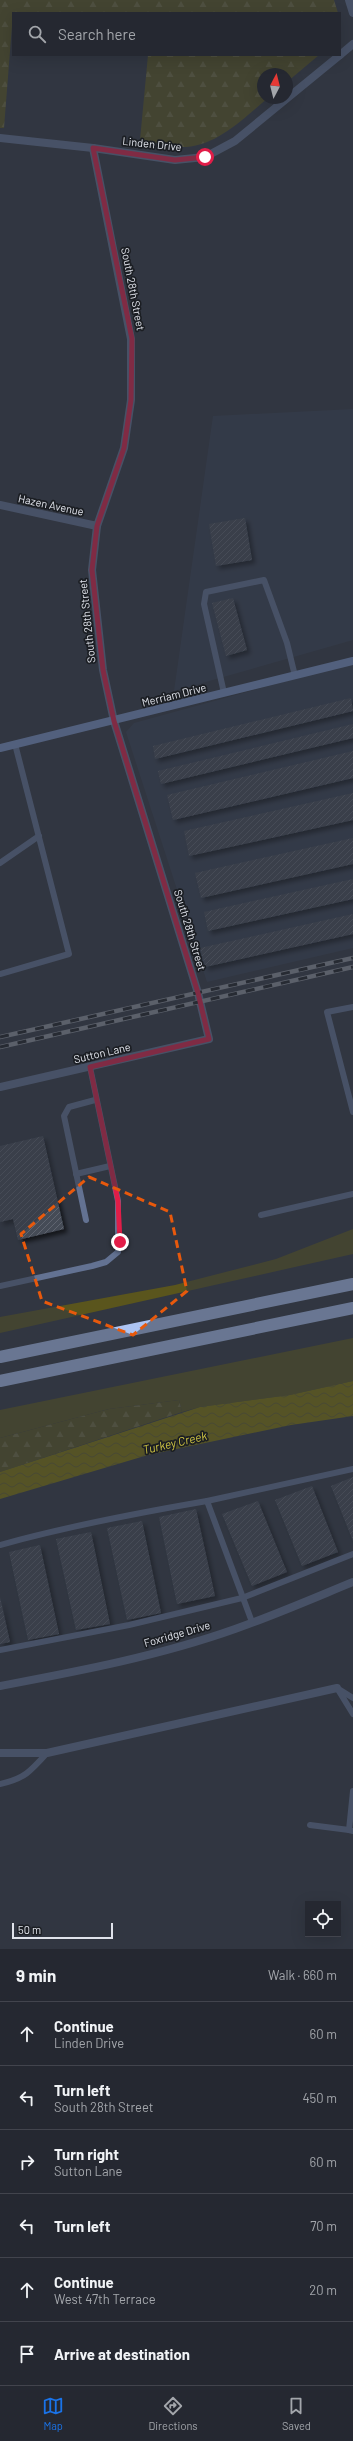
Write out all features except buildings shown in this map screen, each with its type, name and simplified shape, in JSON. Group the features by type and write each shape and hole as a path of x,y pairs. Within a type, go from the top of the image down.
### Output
{"highway":[{"path":"0,1357 353,1284"},
{"path":"0,1381 353,1308"}],"main road":[{"name":"Merriam Drive","path":"0,748 353,661"}],"street":[{"path":"349,0 353,13"},
{"name":"Linden Drive","path":"341,54 353,44"},
{"name":"Linden Drive","path":"0,138 93,148 175,160 205,157 235,141 339,56"},
{"name":"South 28th Street","path":"93,148 132,339 131,400 124,448 97,526 92,570 103,670 114,721 198,993 209,1039"},
{"name":"Hazen Avenue","path":"0,505 97,526"},
{"name":"Sutton Lane","path":"0,1087 209,1039"},
{"name":"Foxridge Drive","path":"0,1686 122,1661 194,1642 252,1622 353,1582"},
{"path":"0,1753 47,1753 337,1688"}],"lane":[{"path":"224,694 204,604 206,592 264,580 295,676"},
{"path":"0,974 69,954 15,744"},
{"path":"0,863 39,836"},
{"path":"353,1007 327,1012 353,1112"},
{"path":"0,1286 106,1262 118,1252 118,1201 95,1100 90,1067"},
{"path":"86,1220 64,1116 65,1111 69,1107 95,1100"},
{"path":"76,1174 110,1166"},
{"path":"260,1215 353,1194"},
{"path":"0,1545 52,1531 133,1513 207,1501 353,1469"},
{"path":"207,1501 252,1622"},
{"path":"0,1650 129,1625 242,1598 353,1554"},
{"path":"337,1688 353,1698"},
{"path":"337,1688 353,1714"},
{"path":"0,1784 22,1777 31,1771 47,1753"},
{"path":"310,1825 351,1830 353,1791"}],"highlighted area":[{"path":"89,1177 170,1212 187,1291 133,1335 42,1301 21,1234"}],"shaded area":[{"path":"353,409 353,640 174,691 213,416"},
{"path":"353,663 353,948 207,982 126,732 134,723"}],"green space":[{"path":"0,0 334,0 338,12 12,12 4,128 0,128"},
{"path":"148,56 318,56 293,77 293,68 257,68 257,104 261,104 220,136 198,145 186,147 169,146 140,140"},
{"path":"353,1229 353,1254 0,1333 0,1317 175,1285 276,1259"},
{"path":"353,1338 353,1381 290,1395 200,1407 182,1412 179,1400 109,1409 0,1438 0,1410"},
{"path":"179,1400 182,1412 0,1472 0,1438 109,1409"}],"water":[{"name":"Turkey Creek","path":"353,1381 353,1416 291,1425 148,1455 0,1499 0,1472 200,1407 290,1395"}],"railway":[{"path":"0,1037 353,958"},
{"path":"0,1047 353,967"}],"route":[{"path":"120,1242 118,1201 95,1100 90,1067 209,1039 198,993 114,721 103,670 92,570 97,526 124,448 131,400 132,339 93,148 175,160 205,157"}]}
